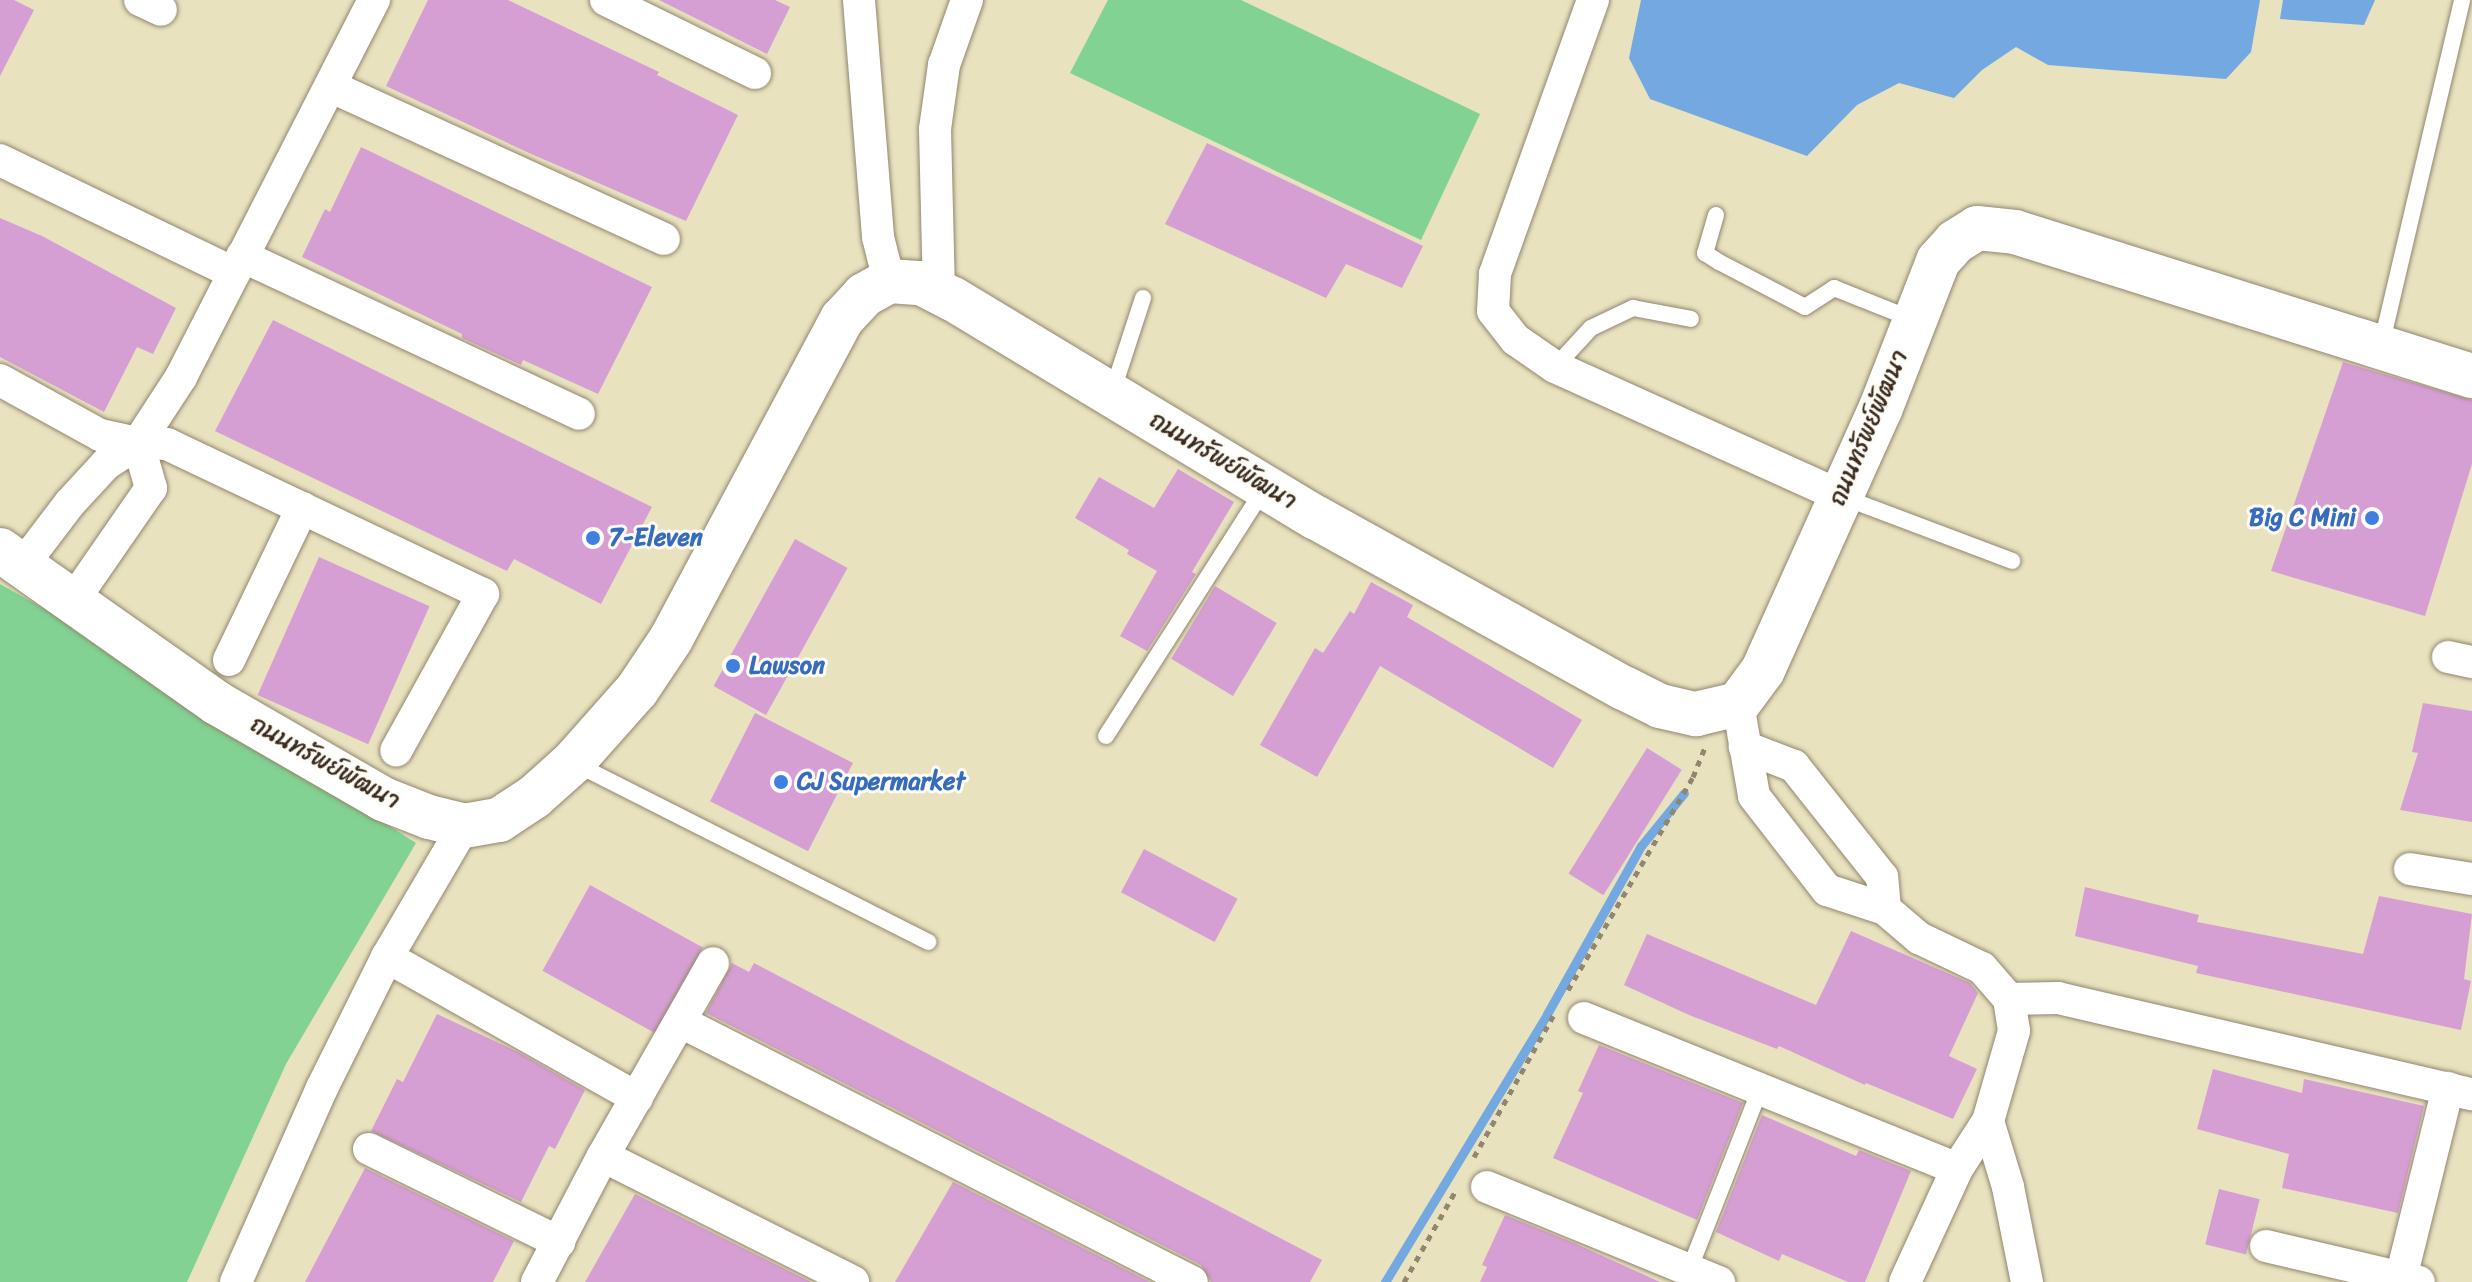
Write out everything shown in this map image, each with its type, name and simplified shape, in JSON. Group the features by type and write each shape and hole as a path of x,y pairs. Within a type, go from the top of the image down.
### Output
{"street":[{"path":"11,558 70,503 106,464 138,443 181,377 374,0"},
{"path":"606,0 755,73"},
{"path":"236,1282 322,1088 387,957 464,826 499,820 534,797 573,762 637,690 671,639 842,319 864,295 889,281 878,237 859,0"},
{"path":"939,293 935,129 944,65 967,0"},
{"path":"1593,0 1495,274 1493,311 1516,340 1555,367 1841,496"},
{"path":"332,87 664,239"},
{"path":"0,160 579,414"},
{"name":"ถนนทรัพย์พัฒนา","path":"889,281 921,283 1265,487 1660,706 1696,714 1738,704 1763,670 1880,410 1938,261 1955,242 1977,228 2015,232 2472,376"},
{"path":"0,380 100,435 138,443 167,444 483,594 396,751"},
{"path":"72,602 151,488 138,443"},
{"path":"229,660 302,508"},
{"name":"ถนนทรัพย์พัฒนา","path":"11,558 217,703 383,799 464,826"},
{"path":"1738,704 1754,796 1827,890 1885,909 1919,938 1982,968 2009,999 2014,1031 1988,1121 1957,1169 1905,1282"},
{"path":"1745,747 1794,766 1882,877 1885,909"},
{"path":"2410,869 2472,879"},
{"path":"387,957 637,1098"},
{"path":"537,1282 603,1156 713,963"},
{"path":"2009,999 2058,998 2460,1091 2407,1281 2266,1246"},
{"path":"1584,1018 1957,1169"},
{"path":"681,1022 1192,1282"},
{"path":"1988,1121 2008,1187 2027,1282"},
{"path":"369,1149 559,1242"},
{"path":"603,1156 853,1282"},
{"path":"1487,1187 1687,1276 1719,1282"}],"lane":[{"path":"2381,348 2462,0"},
{"path":"1716,215 1705,253 1719,262 1805,307 1834,288 1914,320"},
{"path":"1112,394 1143,298"},
{"path":"1555,367 1591,328 1633,308 1691,319"},
{"path":"1106,736 1265,487"},
{"path":"1841,496 2012,561"},
{"path":"573,762 928,942"},
{"path":"1687,1276 1760,1089"}],"green space":[{"path":"1108,0 1241,0 1480,114 1421,240 1070,73"},
{"path":"0,584 62,619 416,843 286,1064 187,1282 0,1282"}],"water":[{"path":"1641,0 2260,0 2251,52 2226,79 2048,65 2016,47 1982,70 1954,98 1899,83 1857,105 1807,156 1650,99 1629,58"},
{"path":"2283,0 2375,0 2364,25 2280,19"}],"building":[{"path":"0,0 14,0 34,10 0,76"},
{"path":"428,0 508,0 659,72 657,75 738,115 686,221 529,153 386,86"},
{"path":"659,0 775,0 790,7 767,54"},
{"path":"1207,143 1423,246 1402,288 1346,264 1326,298 1165,224"},
{"path":"361,147 652,287 598,394 523,360 521,365 462,338 462,334 302,257 325,209 330,212"},
{"path":"0,218 42,236 176,308 153,354 137,347 104,412 0,357"},
{"path":"273,320 652,507 601,604 514,559 507,571 215,431"},
{"name":"Big C Mini","path":"2343,362 2472,400 2472,464 2425,616 2271,571"},
{"path":"1178,469 1234,502 1192,572 1196,574 1147,651 1120,636 1157,571 1127,554 1129,550 1075,518 1099,477 1154,508"},
{"path":"795,539 847,568 766,715 714,686"},
{"path":"319,557 430,606 368,744 258,695"},
{"path":"1371,582 1413,605 1407,617 1582,720 1553,768 1380,666 1317,777 1260,745 1315,648 1323,653 1350,611 1354,614"},
{"path":"1215,586 1277,623 1233,696 1171,659"},
{"path":"2423,703 2472,711 2472,822 2400,810 2418,753 2412,752"},
{"name":"CJ Supermarket","path":"755,713 853,763 808,851 710,801"},
{"path":"1647,748 1682,770 1603,895 1569,874"},
{"path":"1144,849 1238,899 1215,942 1121,892"},
{"path":"590,885 703,948 655,1033 542,971"},
{"path":"2085,887 2199,915 2197,922 2363,954 2379,896 2472,914 2464,979 2471,981 2461,1030 2196,973 2198,966 2075,936"},
{"path":"1851,931 1970,983 1978,993 1949,1056 1977,1069 1953,1119 1865,1085 1779,1046 1777,1049 1689,1015 1624,985 1647,934 1816,1005"},
{"path":"732,963 749,972 754,963 1322,1260 1310,1282 1211,1282 1201,1265 706,1013"},
{"path":"437,1014 518,1052 585,1090 555,1149 549,1146 521,1202 371,1131 397,1079 403,1082"},
{"path":"1599,1045 1743,1103 1697,1220 1553,1158 1583,1093 1578,1091"},
{"path":"2213,1069 2302,1093 2304,1079 2424,1106 2398,1213 2282,1188 2289,1154 2197,1129"},
{"path":"1762,1115 1856,1156 1859,1150 1911,1171 1865,1282 1848,1282 1782,1254 1779,1261 1716,1232"},
{"path":"365,1168 514,1241 493,1282 305,1282"},
{"path":"953,1182 1150,1282 895,1282"},
{"path":"2219,1189 2260,1199 2246,1254 2205,1244"},
{"path":"635,1194 811,1282 585,1282"},
{"path":"1505,1215 1660,1282 1480,1282 1487,1267 1482,1265"}],"waterway":[{"path":"1385,1282 1547,1014 1641,846 1684,793"}],"place":[{"name":"Big C Mini","path":"2372,518"},
{"name":"7-Eleven","path":"593,538"},
{"name":"Lawson","path":"733,666"},
{"name":"CJ Supermarket","path":"781,782"}]}
